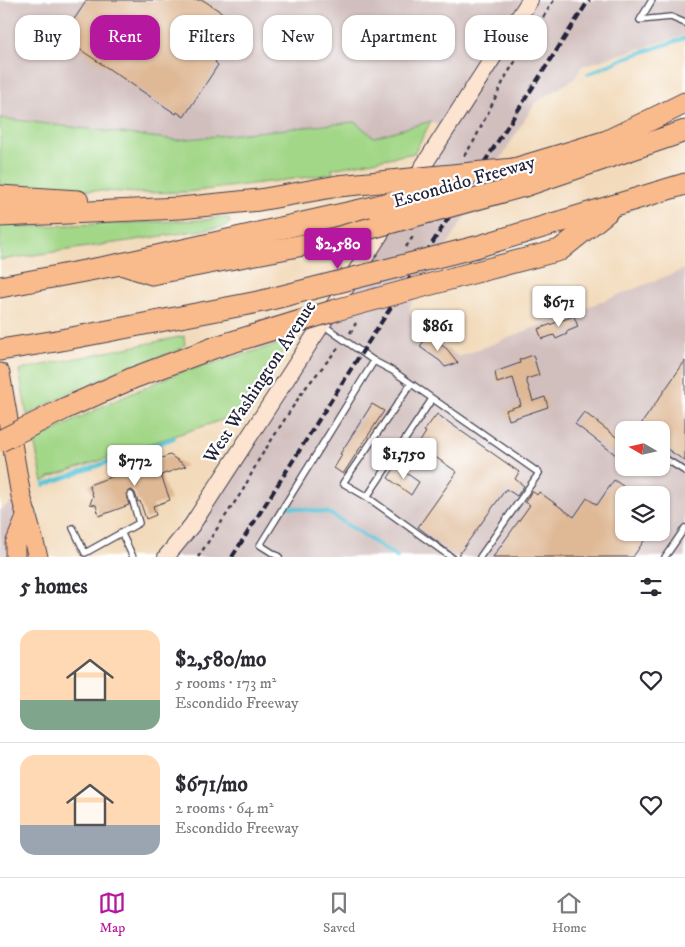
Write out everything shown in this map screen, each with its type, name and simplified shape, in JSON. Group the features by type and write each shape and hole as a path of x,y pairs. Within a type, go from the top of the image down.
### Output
{"highway":[{"name":"Escondido Freeway","path":"0,287 41,281 121,264 522,173 607,141 685,104"},
{"path":"121,264 152,274 324,241 522,173 685,131"},
{"path":"0,196 23,206 180,208 259,200 338,186 522,173"},
{"path":"0,350 263,301 476,247 685,184"},
{"path":"0,441 66,408 133,378 216,347 336,310 457,276 560,250 617,204"},
{"path":"0,216 23,206"}],"main road":[{"path":"0,373 21,496 38,557"},
{"path":"15,557 15,544 26,515"}],"street":[{"name":"West Washington Avenue","path":"166,557 192,525 530,0"}],"lane":[{"path":"652,0 640,20 671,17 685,23"},
{"path":"322,324 539,473 480,557"},
{"path":"279,557 260,546 374,361"},
{"path":"411,384 343,483 367,497 451,557"},
{"path":"367,497 432,399"},
{"path":"670,462 685,471"},
{"path":"73,528 85,553 139,523 131,495"},
{"path":"665,557 685,528"},
{"path":"122,532 134,557"}],"shaded area":[{"path":"0,0 685,0 685,35 582,66 574,79 535,103 410,306 410,315 414,324 459,357 685,269 685,557 166,557 447,130 431,122 374,137 355,122 177,140 0,118"},
{"path":"21,496 38,557 0,557 0,510"}],"green space":[{"path":"0,118 177,140 355,122 374,137 431,121 414,153 332,169 333,174 187,192 140,193 13,186 18,227 205,220 222,217 229,219 230,223 223,227 0,260"},
{"path":"184,336 185,345 181,349 122,370 76,390 27,415 19,370"},
{"path":"290,341 243,413 50,477 43,482 34,441 103,406 178,373"}],"building":[{"path":"87,0 203,0 226,15 170,15 170,60 216,60 215,62 218,65 184,117 177,112 176,114 96,60 160,60 160,15 90,15 90,56 80,49 80,15 77,15"},
{"path":"574,316 578,327 556,339 554,335 542,339 538,329"},
{"path":"427,335 447,349 458,363 445,367 440,361 420,347"},
{"path":"533,355 539,375 526,379 533,401 545,397 548,407 509,420 506,410 521,405 513,378 497,383 495,372 520,363 519,360"},
{"path":"685,361 685,461 670,451 670,421 643,421"},
{"path":"372,404 384,411 343,474 334,468 342,455 340,454"},
{"path":"584,412 615,436 615,454 575,424"},
{"path":"437,414 519,472 515,479 524,486 517,496 506,489 457,557 418,527 457,472 418,445 426,432 424,431"},
{"path":"170,455 186,466 161,475 170,500 153,506 156,515 146,519 140,501 138,502 132,490 126,494 129,505 99,516 96,505 90,504 93,496 89,485"},
{"path":"396,466 419,482 411,495 388,478"},
{"path":"614,480 623,486 615,486 615,541 644,541 633,557 493,557 530,505 525,502 532,491 537,495 539,492 574,517 587,498 597,505"}],"waterway":[{"path":"588,74 625,58 685,38"},
{"path":"44,485 174,438"},
{"path":"289,507 329,513 397,557"}],"railway":[{"path":"232,557 589,0"}]}
